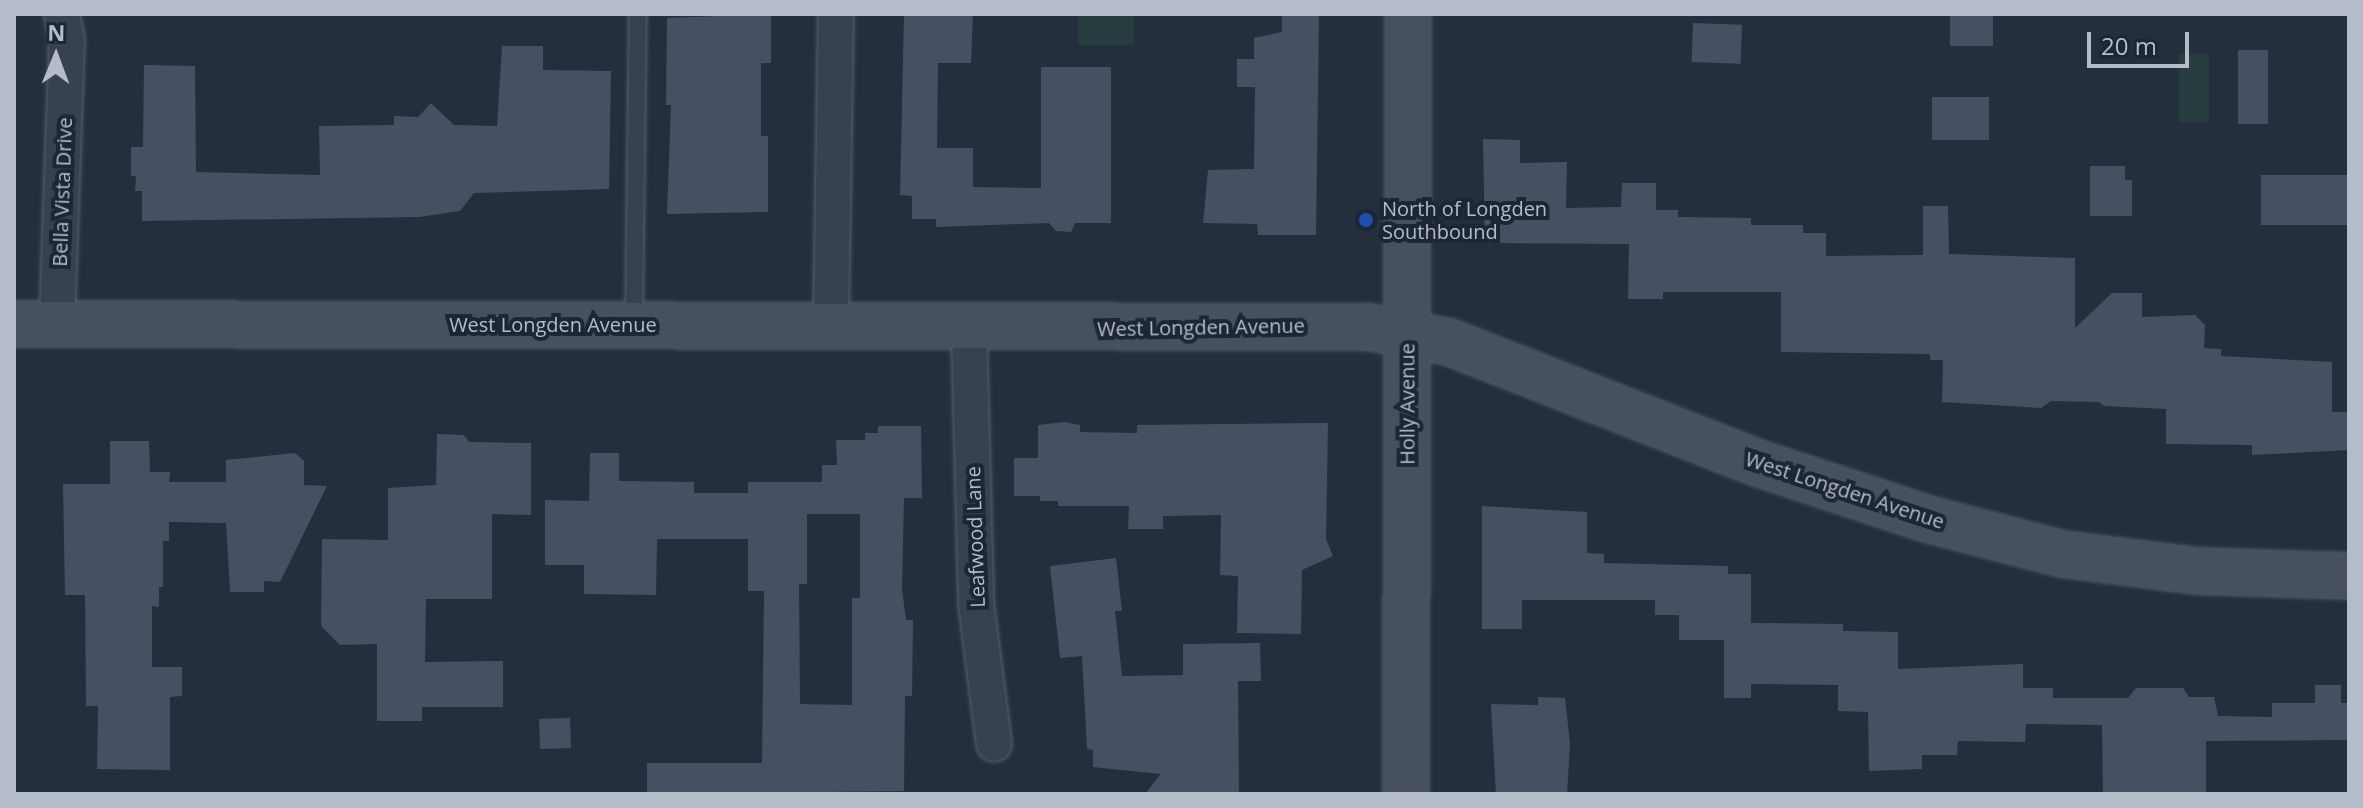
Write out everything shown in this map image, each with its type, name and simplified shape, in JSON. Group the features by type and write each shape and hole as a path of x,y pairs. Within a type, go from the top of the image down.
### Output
{"street":[{"name":"Bella Vista Drive","path":"57,323 67,40 62,14"},
{"path":"831,323 836,14"},
{"name":"Holly Avenue","path":"1406,794 1408,14"},
{"name":"West Longden Avenue","path":"14,324 831,323 969,329 1368,327 1449,342 1758,463 1927,519 2047,550 2196,571 2349,576"},
{"name":"Leafwood Lane","path":"969,329 976,603 994,744"}],"lane":[{"path":"634,324 638,14"}],"green space":[{"path":"1078,14 1134,14 1134,45 1078,45"},
{"path":"2179,54 2209,54 2209,122 2179,122"}],"building":[{"path":"771,14 771,63 761,63 761,136 768,136 768,212 667,214 671,105 666,105 667,18"},
{"path":"904,14 973,14 971,63 938,63 937,148 973,148 973,187 1041,188 1041,67 1111,67 1111,223 1075,223 1071,232 1056,231 1049,223 936,227 936,219 912,219 912,196 900,195"},
{"path":"1282,14 1319,14 1316,235 1258,235 1257,224 1203,223 1208,170 1254,169 1255,87 1237,87 1237,59 1254,59 1254,38 1282,32"},
{"path":"1950,14 1993,14 1993,46 1950,46"},
{"path":"1693,23 1742,25 1741,64 1692,62"},
{"path":"502,46 543,46 543,70 611,71 609,189 474,193 460,211 419,217 142,221 142,191 135,191 136,176 131,176 131,147 143,147 144,65 195,66 196,172 320,175 319,126 394,125 394,116 418,117 431,103 454,125 497,126"},
{"path":"2238,50 2268,50 2268,124 2238,124"},
{"path":"1932,97 1989,97 1989,140 1932,140"},
{"path":"1483,139 1520,140 1520,163 1567,162 1566,208 1621,207 1622,183 1656,183 1656,210 1678,210 1678,217 1751,218 1751,225 1803,225 1803,233 1826,233 1826,256 1923,255 1923,206 1948,206 1949,254 2075,258 2075,328 2112,293 2142,293 2142,317 2195,315 2205,325 2204,348 2221,349 2221,356 2332,362 2332,412 2349,412 2349,450 2252,455 2252,445 2166,444 2166,409 2104,406 2099,402 2051,401 2041,408 1942,402 1943,360 1930,360 1930,354 1781,352 1781,292 1663,292 1663,299 1628,299 1629,244 1485,243"},
{"path":"2090,166 2125,166 2125,180 2132,180 2132,216 2090,216"},
{"path":"2261,175 2349,175 2349,225 2261,225"},
{"path":"1065,422 1080,425 1080,432 1137,433 1137,425 1328,423 1326,539 1333,556 1302,570 1301,634 1237,633 1238,576 1220,575 1221,515 1163,516 1163,529 1128,529 1129,506 1058,506 1058,501 1040,501 1040,496 1014,496 1014,458 1038,458 1038,425"},
{"path":"878,426 921,426 922,498 904,498 902,589 906,620 913,620 912,696 905,696 904,791 647,794 647,763 762,763 764,591 748,591 748,539 657,539 656,595 584,594 584,565 545,565 545,500 589,501 590,453 619,453 619,481 694,482 694,493 748,493 748,482 822,482 822,465 837,465 836,440 865,440 865,433 878,433","holes":["807,514 860,514 860,598 852,598 852,705 800,704 799,584 807,584"]},
{"path":"437,434 464,435 469,442 531,443 531,515 492,514 492,599 426,599 425,662 503,661 503,707 422,707 422,721 377,721 377,644 340,645 321,626 322,539 388,540 388,488 436,485"},
{"path":"110,441 149,441 150,472 170,472 169,482 226,482 226,460 295,453 304,461 304,485 327,486 280,582 264,581 264,592 230,592 226,523 169,522 169,541 163,541 163,587 159,587 159,607 152,606 152,667 182,667 182,696 170,697 170,770 97,769 98,706 86,706 85,595 65,595 63,484 110,484"},
{"path":"1482,506 1587,512 1587,553 1604,554 1604,563 1728,566 1728,574 1751,574 1751,623 1843,624 1843,631 1898,632 1898,669 2023,664 2023,688 2053,688 2053,698 2128,698 2136,688 2183,688 2189,697 2214,697 2218,716 2272,717 2272,703 2315,703 2315,685 2341,685 2341,703 2349,703 2349,740 2206,741 2206,794 2103,794 2102,725 2026,724 2025,742 1958,741 1957,755 1922,755 1922,769 1869,771 1868,712 1838,711 1838,685 1751,684 1751,698 1724,698 1724,640 1679,640 1679,615 1655,615 1655,600 1522,600 1522,629 1482,629"},
{"path":"1116,558 1122,611 1115,611 1122,676 1183,675 1183,644 1260,643 1261,681 1238,681 1239,794 1145,794 1161,774 1093,767 1093,750 1087,749 1082,656 1060,658 1050,566"},
{"path":"1538,697 1565,698 1570,744 1567,794 1496,794 1491,704 1538,705"},
{"path":"570,718 571,748 540,749 539,719"}],"place":[{"name":"North of Longden Southbound","path":"1366,220"}]}
